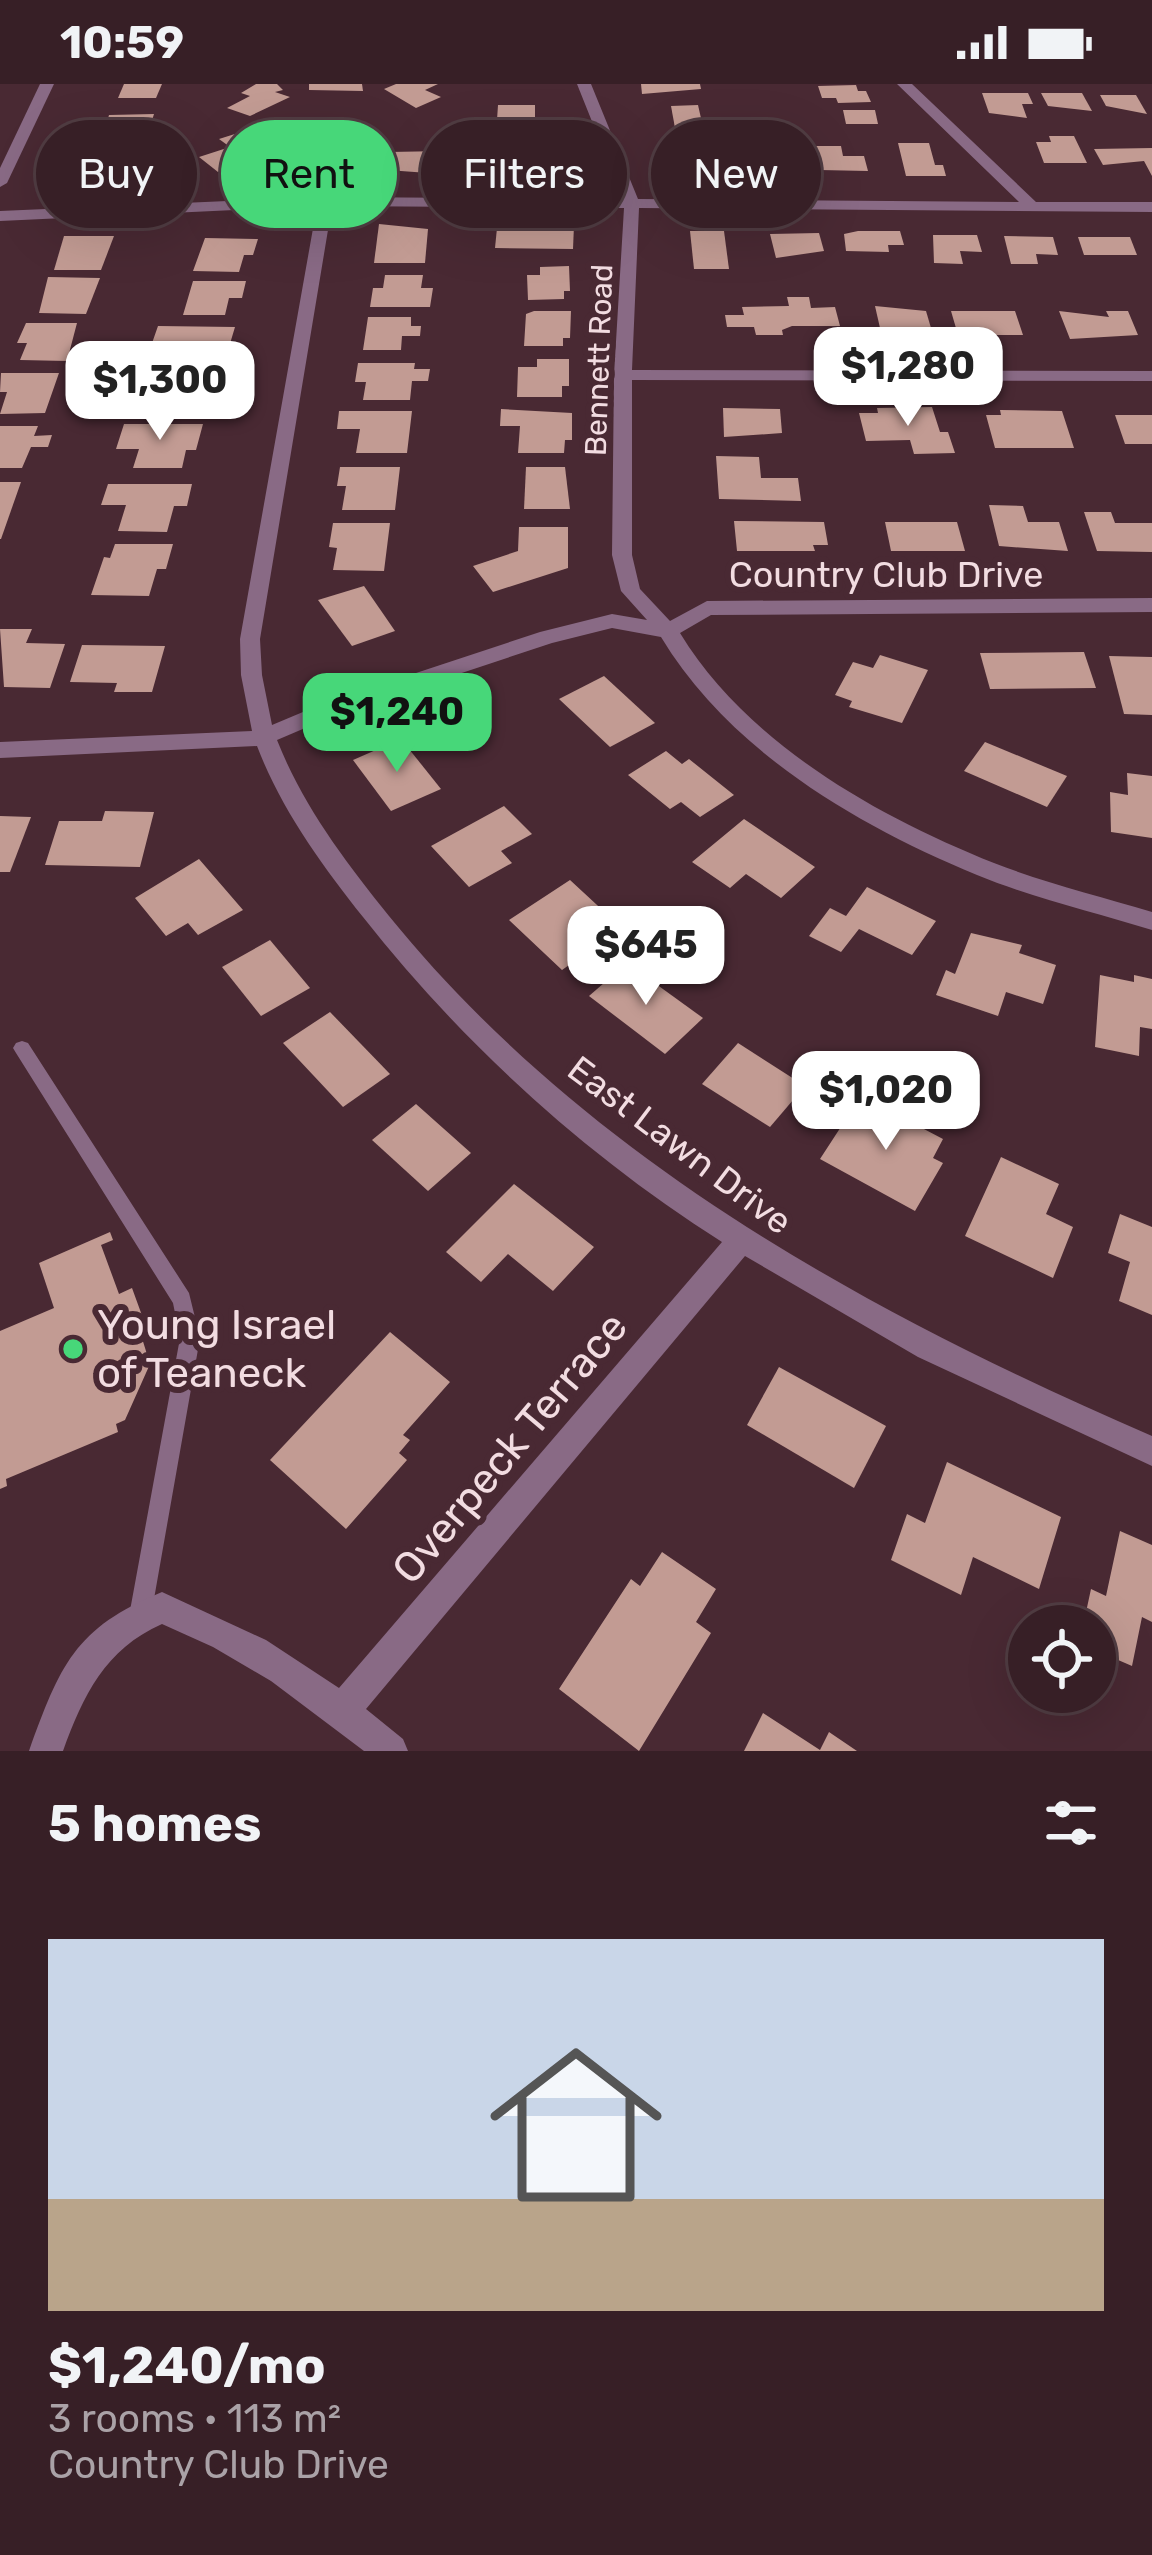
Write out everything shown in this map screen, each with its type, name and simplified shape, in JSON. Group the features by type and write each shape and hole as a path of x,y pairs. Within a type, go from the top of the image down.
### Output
{"street":[{"path":"0,183 47,84"},
{"name":"Bennett Road","path":"584,84 632,202 623,375 622,555 631,591 668,631 691,669 727,711 823,784 901,830 988,870 1152,921"},
{"path":"904,84 1032,206"},
{"path":"397,201 1152,207"},
{"path":"0,216 221,206"},
{"name":"East Lawn Drive","path":"320,228 250,639 250,686 261,738 304,820 367,908 429,981 503,1054 613,1148 741,1240 922,1346 1056,1412 1152,1451"},
{"path":"623,375 1152,376"},
{"name":"Country Club Drive","path":"668,631 707,608 1152,605"},
{"path":"0,750 261,738 330,709 547,637 612,621 668,631"},
{"name":"Overpeck Terrace","path":"343,1710 741,1240"},
{"path":"46,1751 69,1688 97,1644 140,1616 162,1608 235,1638 343,1710 391,1751"}],"lane":[{"path":"22,1048 182,1300 190,1338 140,1616"}],"building":[{"path":"124,84 162,84 156,98 118,98"},
{"path":"256,84 277,84 283,90 275,92 290,97 250,116 227,108 250,96 241,93"},
{"path":"309,84 362,84 363,91 309,90"},
{"path":"396,84 438,84 425,90 441,97 416,108 384,89"},
{"path":"641,84 700,84 701,89 642,94"},
{"path":"856,85 871,102 838,103 836,98 822,98 818,86"},
{"path":"982,93 1028,93 1033,104 1022,104 1027,118 989,113"},
{"path":"1041,93 1082,93 1092,111 1048,106"},
{"path":"1100,95 1136,95 1147,114 1106,106"},
{"path":"498,105 535,105 535,120 497,120"},
{"path":"698,105 701,120 674,120 671,106"},
{"path":"843,110 875,110 878,124 846,124"},
{"path":"154,114 152,120 108,120 109,115"},
{"path":"1049,136 1074,136 1087,163 1044,163 1036,142 1051,142"},
{"path":"898,143 929,143 935,165 943,165 946,176 906,176"},
{"path":"821,146 841,146 843,156 864,156 868,171 821,170"},
{"path":"1152,148 1152,176 1144,161 1103,165 1094,149"},
{"path":"221,150 221,171 218,172 199,157"},
{"path":"421,151 421,172 397,171 397,152"},
{"path":"378,228 428,229 425,263 374,263"},
{"path":"497,228 574,228 573,249 495,248"},
{"path":"690,231 724,231 729,269 694,269"},
{"path":"900,231 904,245 888,245 889,252 846,251 844,234"},
{"path":"819,233 824,251 776,258 770,234"},
{"path":"933,235 977,235 982,252 960,251 963,264 934,263"},
{"path":"64,236 114,236 101,270 54,270"},
{"path":"1004,236 1053,237 1058,255 1036,254 1038,264 1011,264"},
{"path":"1078,237 1130,237 1137,255 1084,255"},
{"path":"205,238 258,239 253,255 244,255 239,272 193,271"},
{"path":"569,266 570,291 564,291 564,299 528,300 527,275 540,275 540,267"},
{"path":"385,275 423,275 421,288 433,288 430,307 370,307 373,288 383,288"},
{"path":"48,277 100,278 86,314 39,313"},
{"path":"193,281 246,281 242,298 229,298 225,315 183,315"},
{"path":"787,297 809,297 811,308 835,307 840,326 792,326 782,330 783,335 756,335 754,327 727,327 725,315 744,315 742,307 789,306"},
{"path":"875,306 926,311 931,328 880,328"},
{"path":"571,311 570,338 563,338 563,346 524,346 526,314"},
{"path":"951,311 1015,311 1023,335 958,335"},
{"path":"1059,311 1109,317 1106,311 1128,311 1138,335 1070,339"},
{"path":"368,317 411,317 411,326 421,326 420,336 402,336 401,350 363,350"},
{"path":"26,323 77,323 67,361 20,360 27,343 17,343"},
{"path":"158,326 235,327 229,347 215,346 210,363 166,363 172,346 151,346"},
{"path":"537,359 569,359 569,386 562,386 562,397 517,397 518,367 537,367"},
{"path":"358,363 415,363 414,369 430,369 428,381 412,381 410,400 363,400 366,382 355,382"},
{"path":"1,373 59,373 45,413 0,414 7,392 0,392"},
{"path":"149,374 221,374 215,394 205,394 199,415 153,415 161,390 144,390"},
{"path":"932,407 940,432 948,432 955,453 914,454 910,440 866,441 859,413"},
{"path":"723,408 780,409 782,433 724,437"},
{"path":"501,409 572,413 572,440 565,440 564,453 518,453 520,426 500,426"},
{"path":"1000,410 1062,411 1074,448 995,448 986,415 1001,415"},
{"path":"339,411 412,411 407,453 356,453 360,429 337,429"},
{"path":"1115,415 1152,415 1152,444 1125,444"},
{"path":"124,424 203,424 196,450 186,450 182,468 133,468 139,449 116,449"},
{"path":"0,426 38,426 34,436 52,435 48,447 31,447 22,468 0,468"},
{"path":"716,456 759,457 761,478 798,478 801,501 719,499"},
{"path":"340,467 400,467 395,510 342,510 346,486 337,486"},
{"path":"526,467 565,467 570,509 524,509"},
{"path":"0,482 21,482 1,539 0,539"},
{"path":"108,484 192,484 187,506 174,506 167,532 118,531 126,505 101,505"},
{"path":"989,505 1023,506 1028,522 1059,522 1068,551 999,546"},
{"path":"1084,512 1111,512 1115,523 1152,523 1152,552 1097,551"},
{"path":"734,521 824,522 828,545 813,545 815,551 737,551"},
{"path":"885,522 957,522 965,551 891,551"},
{"path":"333,523 390,523 384,571 333,570 337,548 329,547"},
{"path":"519,527 568,527 568,568 493,592 473,566 518,551"},
{"path":"115,544 173,544 166,569 157,569 149,596 91,595 104,557 110,558"},
{"path":"364,586 395,631 352,646 318,600"},
{"path":"0,629 32,629 26,643 65,644 50,688 4,687"},
{"path":"82,645 165,646 152,692 114,692 117,683 70,682"},
{"path":"1084,652 1096,688 990,689 980,653"},
{"path":"880,655 928,670 902,723 849,707 852,701 835,695 853,662 873,668"},
{"path":"1109,656 1152,657 1152,715 1124,714"},
{"path":"604,676 655,723 610,747 559,699"},
{"path":"401,739 441,789 391,811 353,760"},
{"path":"985,742 1067,776 1047,807 964,771"},
{"path":"666,751 682,764 689,759 734,795 700,817 681,802 670,809 628,775"},
{"path":"1127,773 1152,776 1152,838 1111,832 1110,792 1128,795"},
{"path":"504,806 532,834 501,851 512,863 469,887 431,846"},
{"path":"105,811 154,812 140,867 45,865 59,821 102,821"},
{"path":"0,816 31,817 10,872 0,872"},
{"path":"744,819 815,867 781,898 746,874 730,888 692,862"},
{"path":"199,859 243,910 198,935 188,923 166,936 135,898"},
{"path":"570,880 610,917 589,931 602,942 562,970 509,920"},
{"path":"867,887 936,921 912,955 859,929 841,952 809,936 830,908 846,916"},
{"path":"971,933 1022,945 1019,953 1056,965 1043,1004 1006,992 998,1016 936,995 946,970 955,974"},
{"path":"270,940 310,988 261,1016 222,967"},
{"path":"627,963 703,1018 665,1054 589,996"},
{"path":"1100,975 1134,982 1134,975 1152,979 1152,1029 1140,1027 1139,1056 1095,1047"},
{"path":"330,1012 390,1074 343,1107 283,1043"},
{"path":"738,1043 805,1086 770,1127 702,1084"},
{"path":"861,1096 943,1139 933,1158 943,1163 915,1211 820,1159"},
{"path":"416,1104 471,1153 428,1191 372,1140"},
{"path":"1001,1157 1059,1184 1046,1214 1073,1227 1053,1278 965,1236"},
{"path":"514,1184 594,1247 553,1291 508,1254 481,1282 446,1252"},
{"path":"1120,1214 1152,1227 1152,1315 1119,1301 1130,1262 1108,1253"},
{"name":"Young Israel of Teaneck","path":"110,1232 113,1240 101,1245 119,1294 132,1288 148,1332 141,1335 150,1364 125,1420 116,1424 118,1432 6,1479 7,1486 0,1489 0,1331 54,1308 39,1263"},
{"path":"390,1332 450,1382 403,1435 410,1440 399,1453 407,1460 346,1529 270,1460"},
{"path":"779,1367 886,1426 854,1488 747,1425"},
{"path":"947,1462 1061,1517 1039,1589 973,1557 961,1595 891,1560 907,1514 925,1523"},
{"path":"1120,1531 1152,1545 1152,1622 1142,1617 1132,1666 1116,1659 1116,1605 1088,1605 1091,1589 1106,1596"},
{"path":"662,1552 716,1589 696,1622 711,1633 639,1751 559,1689 631,1579 640,1586"},
{"path":"763,1713 820,1750 829,1732 857,1751 744,1751"}],"place":[{"name":"Young Israel of Teaneck","path":"73,1349"}]}
